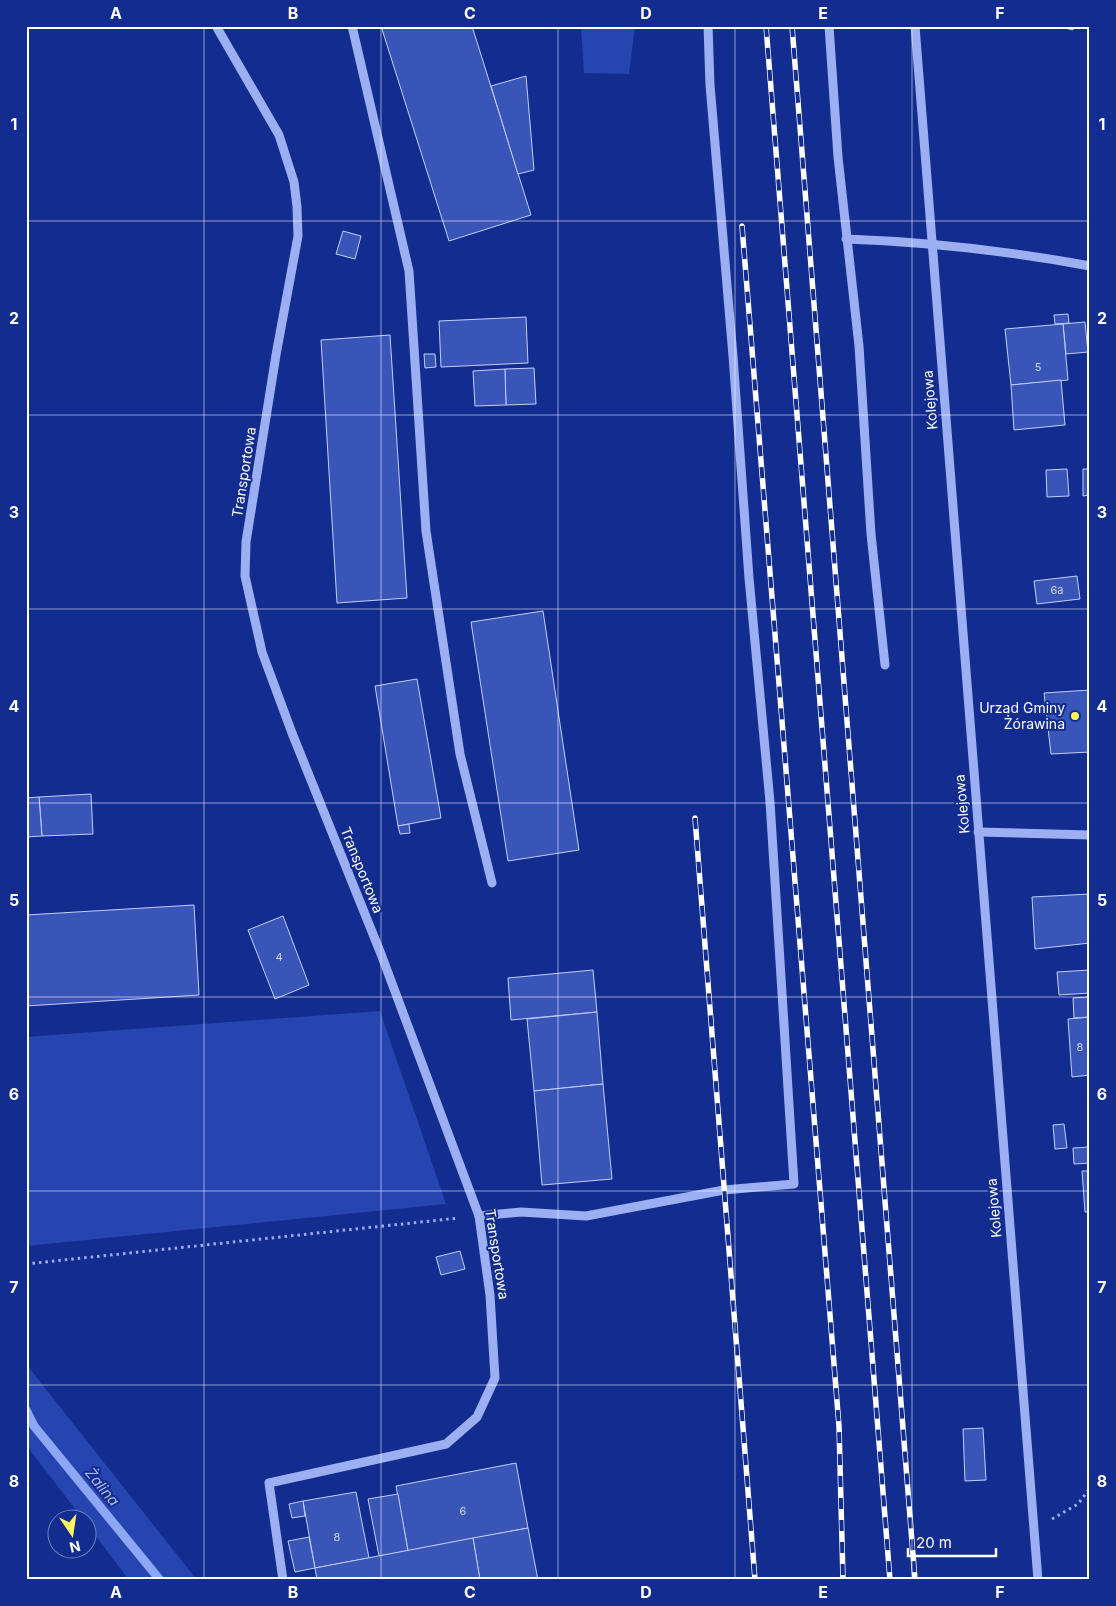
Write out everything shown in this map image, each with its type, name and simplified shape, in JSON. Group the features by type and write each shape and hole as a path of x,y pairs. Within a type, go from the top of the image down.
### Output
{"street":[{"name":"Transportowa","path":"216,26 279,135 294,182 298,207 298,236 276,355 246,542 245,576 262,652 292,733 381,954 479,1216 484,1244 495,1378 477,1417 446,1444 269,1483 283,1580"},
{"path":"352,26 409,271 426,531 460,754 492,883"},
{"path":"479,1216 521,1212 586,1216 724,1190 794,1184 770,802 749,578 733,356 710,85 708,26"},
{"path":"829,26 846,239 859,346 871,534 884,665"},
{"name":"Kolejowa","path":"915,26 1038,1580"},
{"path":"846,239 1019,253 1090,266"},
{"path":"978,832 1090,835"}],"path":[{"path":"26,1264 479,1216"},
{"path":"1054,1518 1078,1504 1090,1488"}],"shaded area":[{"path":"581,26 635,26 629,74 584,73"},
{"path":"380,1011 446,1204 26,1246 26,1037"},
{"path":"26,1364 197,1580 129,1580 98,1539 98,1508 74,1508 26,1445"}],"building":[{"path":"381,26 472,26 531,215 449,241"},
{"path":"1056,26 1073,26 1073,30"},
{"path":"526,76 534,170 518,174 491,86"},
{"path":"343,231 361,236 355,259 336,254"},
{"path":"1068,314 1069,323 1055,324 1054,315"},
{"path":"526,317 528,363 441,367 439,321"},
{"path":"1085,322 1088,352 1066,354 1063,324"},
{"path":"1063,324 1068,380 1011,385 1005,329"},
{"path":"390,335 407,598 337,603 321,340"},
{"path":"424,354 435,354 436,367 425,368"},
{"path":"534,368 536,404 506,405 505,369"},
{"path":"505,369 506,405 475,406 473,371"},
{"path":"1061,380 1065,425 1014,430 1011,385"},
{"path":"1067,469 1069,496 1047,497 1046,470"},
{"path":"1083,469 1090,469 1090,495 1083,496"},
{"path":"1077,576 1080,599 1037,604 1034,581"},
{"path":"543,611 579,850 508,861 471,622"},
{"path":"417,679 441,818 398,826 375,686"},
{"path":"1090,690 1090,752 1051,754 1044,693"},
{"path":"91,794 93,834 42,836 39,797"},
{"path":"39,797 42,836 26,837 26,798"},
{"path":"409,824 410,833 400,834 398,826"},
{"path":"1090,894 1090,943 1035,949 1032,897"},
{"path":"194,905 199,995 26,1006 26,915"},
{"path":"283,916 309,985 275,999 248,930"},
{"path":"593,970 597,1012 511,1020 508,978"},
{"path":"1090,970 1090,993 1059,995 1057,972"},
{"path":"1090,997 1090,1017 1074,1018 1073,998"},
{"path":"597,1012 603,1084 534,1091 527,1019"},
{"path":"1090,1017 1090,1075 1072,1077 1068,1019"},
{"path":"603,1084 612,1179 542,1185 534,1091"},
{"path":"1064,1124 1067,1148 1055,1149 1053,1125"},
{"path":"1090,1147 1090,1163 1074,1164 1073,1148"},
{"path":"1082,1171 1090,1171 1090,1212 1085,1212"},
{"path":"460,1251 465,1269 441,1275 436,1257"},
{"path":"983,1428 986,1480 965,1481 963,1429"},
{"path":"516,1463 528,1528 408,1551 396,1486"},
{"path":"356,1492 369,1558 315,1568 303,1501"},
{"path":"398,1494 408,1551 379,1556 368,1499"},
{"path":"303,1501 305,1516 292,1518 289,1504"},
{"path":"528,1528 538,1580 480,1580 473,1538"},
{"path":"309,1537 315,1568 295,1572 288,1541"},
{"path":"473,1538 480,1580 317,1580 315,1568"}],"waterway":[{"name":"Żalina","path":"26,1410 34,1426 160,1580"}],"railway":[{"path":"766,26 890,1580"},
{"path":"792,26 915,1580"},
{"path":"742,226 839,1426 843,1580"},
{"path":"695,818 755,1580"}],"place":[{"name":"Urząd Gminy Żórawina","path":"1075,716"}]}
